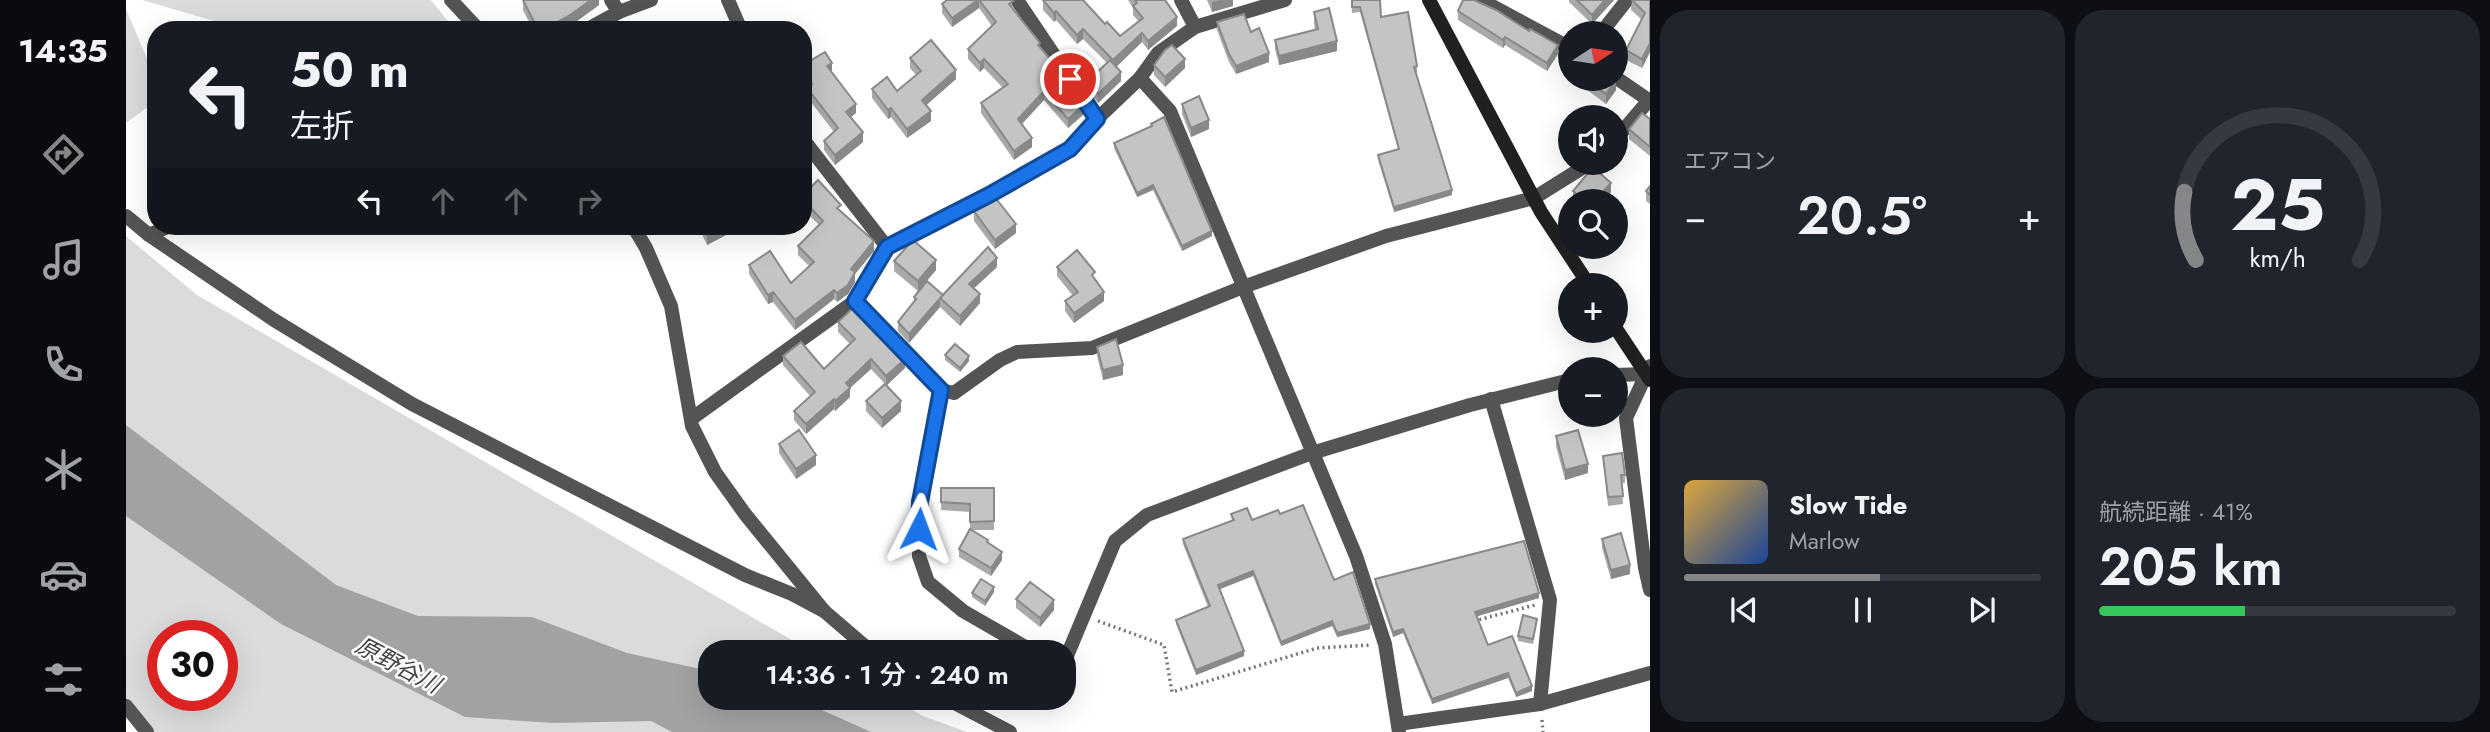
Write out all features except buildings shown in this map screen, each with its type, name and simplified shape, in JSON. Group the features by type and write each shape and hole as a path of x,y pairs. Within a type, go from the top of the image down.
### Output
{"street":[{"path":"451,0 471,21"},
{"path":"597,21 615,6 651,0"},
{"path":"728,0 737,21"},
{"path":"1017,0 1097,119"},
{"path":"1181,0 1195,27"},
{"path":"691,419 855,301 887,247 989,195 1070,149 1140,78 1158,53 1195,27 1285,0"},
{"path":"1429,0 1534,198 1581,273"},
{"path":"1481,0 1558,41"},
{"path":"1507,13 1518,0"},
{"path":"1611,21 1628,0"},
{"path":"1140,78 1170,111 1356,556 1385,644 1398,728 1540,704 1650,673"},
{"path":"1628,86 1650,101 1628,126"},
{"path":"812,151 887,247"},
{"path":"855,301 941,390 954,393 1000,360 1017,352 1092,348 1243,287 1386,236 1534,198 1571,175"},
{"path":"126,216 147,233"},
{"path":"149,235 274,320 412,404 745,575 792,594 824,611"},
{"path":"638,235 671,306 692,426 715,472 745,514 824,611 858,640"},
{"path":"1627,343 1649,373"},
{"path":"1628,374 1649,373"},
{"path":"1649,373 1626,418 1650,590"},
{"path":"1074,640 1115,541 1147,515 1312,453 1558,383"},
{"path":"941,390 920,502 919,556 928,582 963,611 1013,640"},
{"path":"1491,400 1550,600 1540,704"},
{"path":"126,706 148,732"},
{"path":"968,710 1010,732"}],"path":[{"path":"1474,621 1550,600"},
{"path":"1084,615 1164,645 1172,692 1317,648 1385,644"}],"shaded area":[{"path":"142,0 431,0 448,21 214,21"},
{"path":"126,9 147,59 147,108 126,123"},
{"path":"126,236 197,295 792,640 698,640 698,710 913,710 967,732 155,732 126,700"}],"water":[{"name":"原野谷川","path":"126,425 336,585 418,616 532,617 627,653 698,668 698,710 822,710 871,732 672,732 651,721 553,723 465,717 281,624 126,516"}],"route":[{"path":"919,529 920,502 941,390 855,301 887,247 989,195 1070,149 1097,119 1070,79"}]}
